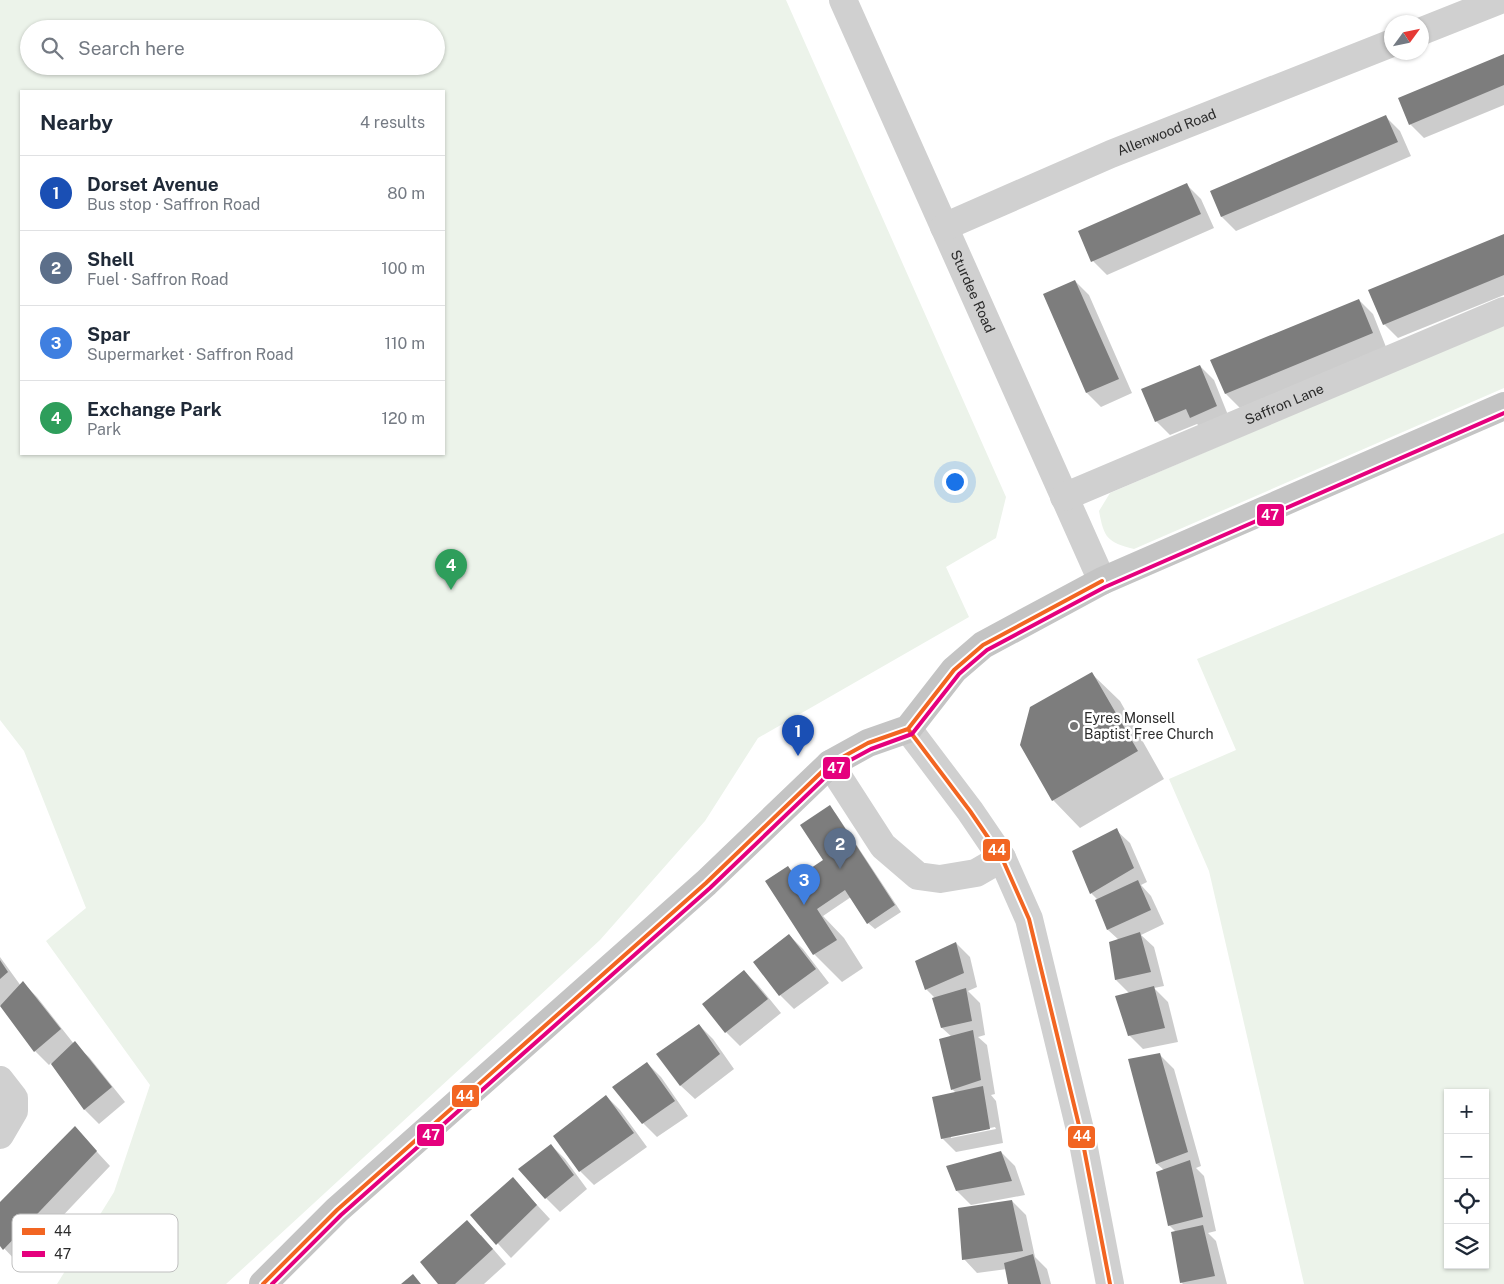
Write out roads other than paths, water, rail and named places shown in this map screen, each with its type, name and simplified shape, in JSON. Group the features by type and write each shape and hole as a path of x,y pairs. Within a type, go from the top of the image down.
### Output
{"main road":[{"path":"263,1284 343,1204 706,883 830,764 868,743 908,729 954,670 983,645 1102,581 1504,406"}],"street":[{"name":"Sturdee Road","path":"844,0 1102,581"},
{"path":"1429,28 1500,0"},
{"name":"Allenwood Road","path":"944,227 1111,154 1384,46"},
{"name":"Saffron Lane","path":"1064,496 1504,311"},
{"path":"908,729 970,810 1002,858 1029,919 1082,1138 1110,1284"},
{"path":"830,764 882,846 918,876 940,879 976,873 1002,858"},
{"path":"0,1080 14,1098 14,1111 0,1135"}],"place":[{"name":"Exchange Park","path":"451,590"},
{"name":"Eyres Monsell Baptist Free Church","path":"1074,726"},
{"name":"Dorset Avenue","path":"798,756"},
{"name":"Shell","path":"840,869"},
{"name":"Spar","path":"804,905"}]}
